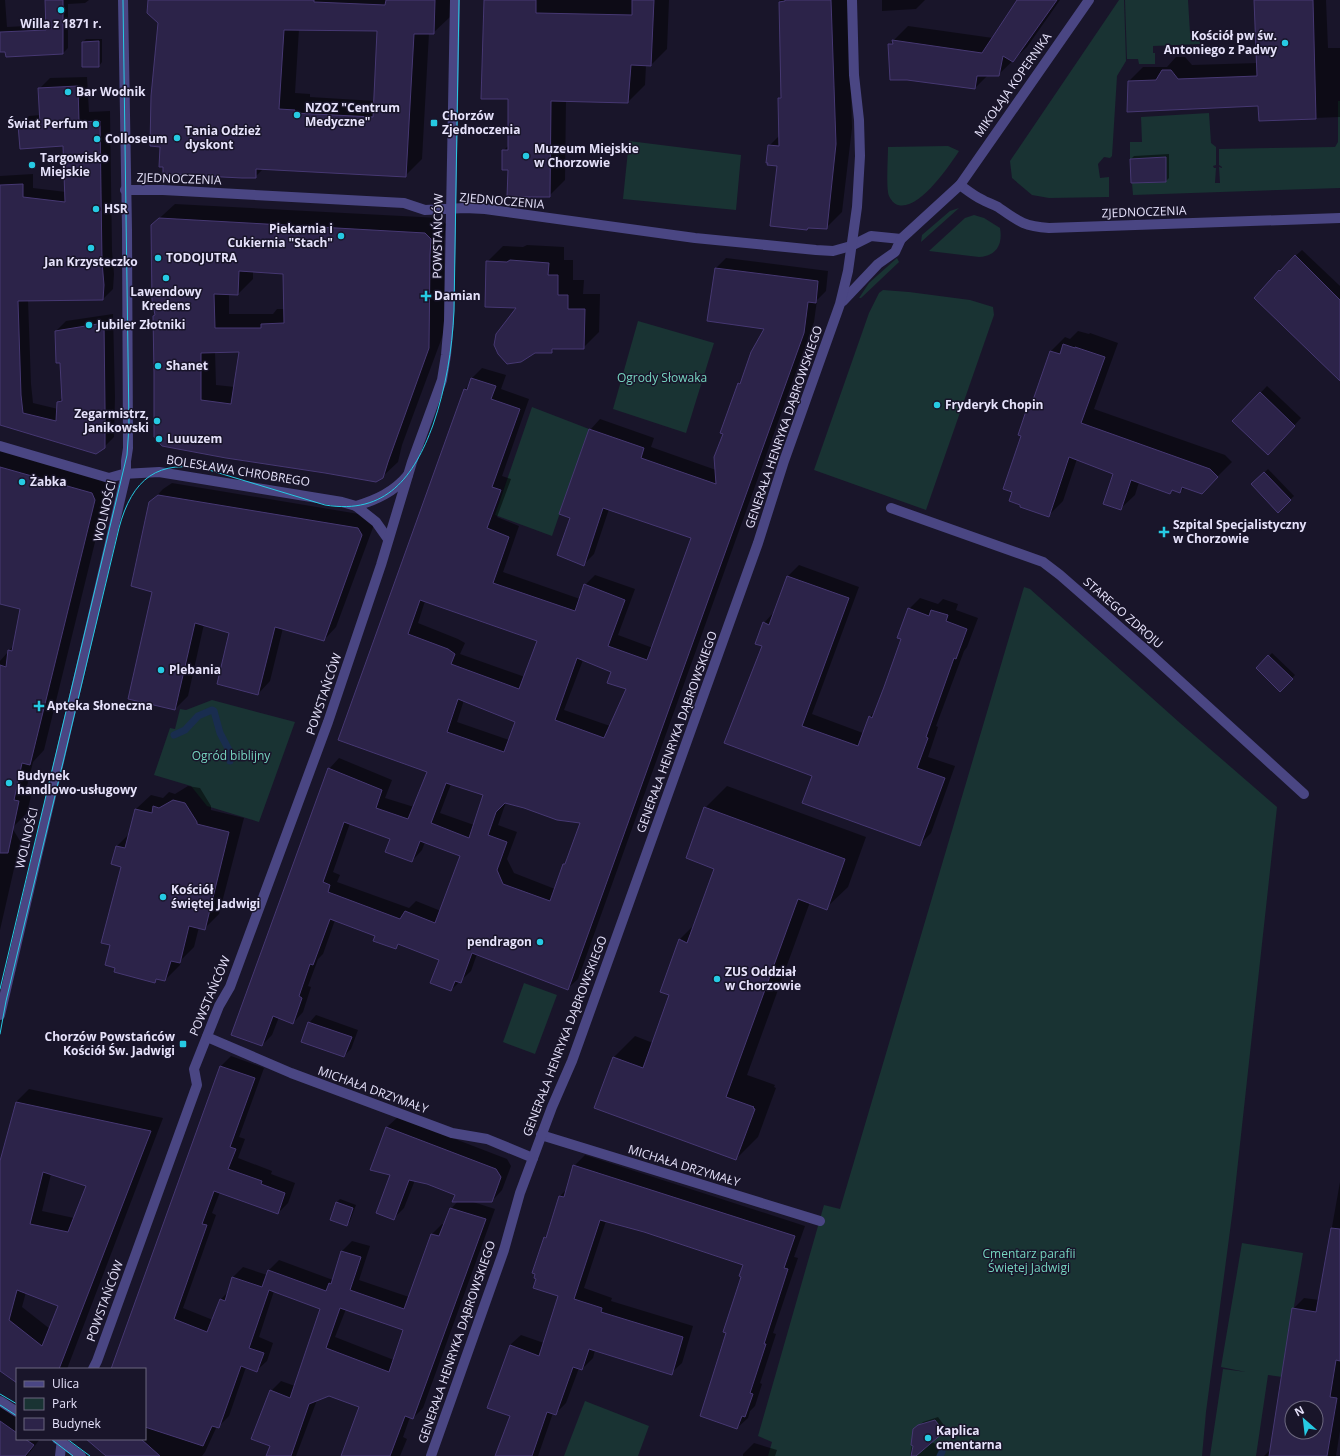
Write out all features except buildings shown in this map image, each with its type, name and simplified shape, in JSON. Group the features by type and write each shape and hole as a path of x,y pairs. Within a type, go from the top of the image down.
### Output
{"street":[{"name":"WOLNOŚCI","path":"0,1015 126,474 128,440 123,0"},
{"name":"POWSTAŃCÓW","path":"94,1368 197,1085 194,1069 219,1006 230,986 328,722 381,565 388,539 410,474 412,462 439,390 446,354 449,321 455,0"},
{"name":"GENERAŁA HENRYKA DĄBROWSKIEGO","path":"431,1456 504,1250 520,1193 552,1106 572,1061 716,662 761,535 784,461 840,304 848,271 858,193 860,156 860,134 854,75 852,0"},
{"name":"MIKOŁAJA KOPERNIKA","path":"840,304 878,264 896,252 901,240 960,185 1089,0"},
{"name":"ZJEDNOCZENIA","path":"960,185 976,197 997,207 1015,220 1035,227 1049,228 1152,225 1340,218"},
{"name":"ZJEDNOCZENIA","path":"126,190 163,190 404,202 425,210 466,208 491,210 695,238 816,250 834,251 851,246 871,236 901,240"},
{"name":"BOLESŁAWA CHROBREGO","path":"0,446 109,478 126,474 159,472 342,502 356,506 376,522 388,539"},
{"path":"356,506 384,495 398,486 410,474"},
{"name":"STAREGO ZDROJU","path":"891,508 1043,562 1060,575 1142,647 1304,794"},
{"name":"MICHAŁA DRZYMAŁY","path":"207,1037 291,1073 452,1133 487,1139 533,1158"},
{"name":"MICHAŁA DRZYMAŁY","path":"541,1136 820,1221"},
{"path":"0,1401 16,1411"},
{"path":"60,1440 60,1456"},
{"path":"60,1440 81,1456"}],"green space":[{"path":"1119,0 1124,0 1126,61 1117,76 1112,156 1110,158 1104,157 1098,164 1100,178 1109,177 1109,197 1049,198 1032,195 1012,178 1010,161"},
{"path":"1125,0 1188,0 1190,33 1199,37 1200,44 1153,46 1153,53 1155,53 1155,64 1139,64 1138,59 1127,59"},
{"path":"1338,101 1340,101 1340,188 1133,195 1132,183 1166,182 1165,157 1130,159 1130,142 1142,142 1141,117 1209,113 1211,143 1216,147 1216,165 1213,166 1216,168 1215,183 1220,183 1219,167 1222,167 1219,165 1219,149 1335,147 1338,142"},
{"path":"629,141 741,155 736,210 623,199"},
{"path":"948,146 959,151 933,186 924,195 906,205 898,205 894,203 888,192 888,147"},
{"path":"959,208 921,242 922,235 950,211"},
{"path":"974,215 984,218 1000,228 1001,234 999,244 994,252 979,257 929,251 965,218"},
{"path":"897,258 899,262 861,298 859,298 869,283"},
{"path":"883,290 970,300 993,307 994,315 926,510 814,470 869,313 879,293"},
{"name":"Ogrody Słowaka","path":"638,321 714,343 686,433 613,409"},
{"path":"532,407 589,429 552,536 495,515"},
{"name":"Cmentarz parafii Świętej Jadwigi","path":"1024,587 1030,589 1180,723 1277,807 1233,1208 1206,1412 1202,1456 768,1456 772,1442 758,1436 824,1205 840,1209"},
{"name":"Ogród biblijny","path":"212,700 295,722 259,822 207,806 191,786 154,775 170,728 175,729 180,709 186,710"},
{"path":"524,983 557,995 535,1054 503,1042"},
{"path":"1242,1243 1303,1253 1282,1377 1268,1375 1256,1456 1210,1456 1223,1369 1246,1372 1221,1367"},
{"path":"585,1401 649,1426 638,1456 564,1456"}],"waterway":[{"path":"174,735 185,730 198,716 212,710 214,711 220,733 230,752 230,761"},
{"path":"940,1456 942,1452"}],"tram line":[{"path":"0,989 127,455 129,426 123,0"},
{"path":"0,1034 6,1001 119,528 131,497 140,485 150,476 162,470 175,467 191,467 209,470 325,505 346,507 365,504 381,498 395,488 407,476 417,461 425,444 438,411 445,383 453,326 459,0"},
{"path":"0,1394 16,1403"},
{"path":"0,1405 16,1415"},
{"path":"52,1440 73,1456"},
{"path":"68,1440 90,1456"}],"place":[{"name":"Willa z 1871 r.","path":"61,10"},
{"name":"Kościół pw św. Antoniego z Padwy","path":"1285,43"},
{"name":"Bar Wodnik","path":"68,92"},
{"name":"NZOZ \"Centrum Medyczne\"","path":"297,115"},
{"name":"Chorzów Zjednoczenia","path":"434,123"},
{"name":"Świat Perfum","path":"96,124"},
{"name":"Tania Odzież dyskont","path":"177,138"},
{"name":"Colloseum","path":"97,139"},
{"name":"Muzeum Miejskie w Chorzowie","path":"526,156"},
{"name":"Targowisko Miejskie","path":"32,165"},
{"name":"HSR","path":"96,209"},
{"name":"Piekarnia i Cukiernia \"Stach\"","path":"341,236"},
{"name":"Jan Krzysteczko","path":"91,248"},
{"name":"TODOJUTRA","path":"158,258"},
{"name":"Lawendowy Kredens","path":"166,278"},
{"name":"Damian","path":"426,296"},
{"name":"Jubiler Złotniki","path":"89,325"},
{"name":"Shanet","path":"158,366"},
{"name":"Fryderyk Chopin","path":"937,405"},
{"name":"Zegarmistrz, Janikowski","path":"157,421"},
{"name":"Luuuzem","path":"159,439"},
{"name":"Żabka","path":"22,482"},
{"name":"Szpital Specjalistyczny w Chorzowie","path":"1164,532"},
{"name":"Plebania","path":"161,670"},
{"name":"Apteka Słoneczna","path":"39,706"},
{"name":"Budynek handlowo-usługowy","path":"9,783"},
{"name":"Kościół świętej Jadwigi","path":"163,897"},
{"name":"pendragon","path":"540,942"},
{"name":"ZUS Oddział w Chorzowie","path":"717,979"},
{"name":"Chorzów Powstańców Kościół Św. Jadwigi","path":"183,1044"},
{"name":"Kaplica cmentarna","path":"928,1438"}]}
